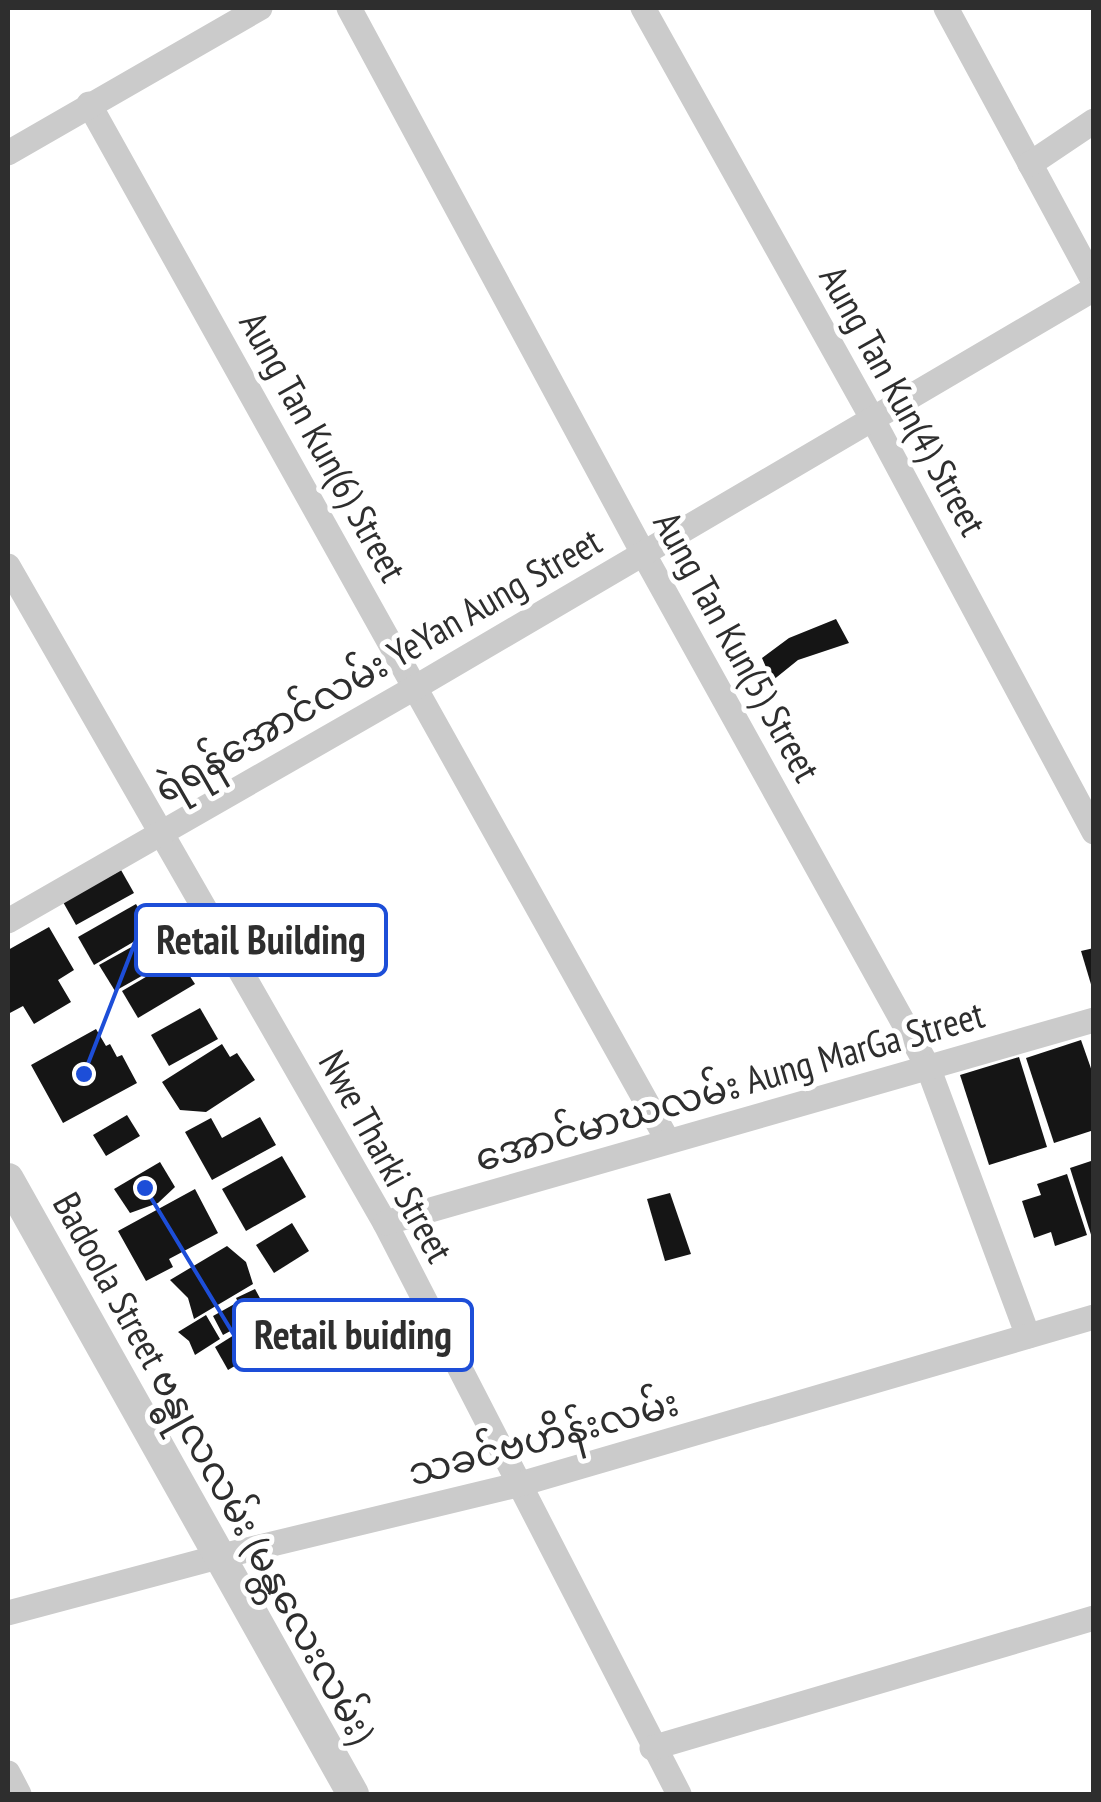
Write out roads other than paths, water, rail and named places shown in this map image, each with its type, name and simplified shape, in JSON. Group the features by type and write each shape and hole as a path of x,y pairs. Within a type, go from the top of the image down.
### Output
{"street":[{"path":"8,153 260,8"},
{"name":"Aung Tan Kun(5) Street","path":"349,8 643,553 928,1067 1028,1336"},
{"name":"Aung Tan Kun(4) Street","path":"643,8 872,418 1094,832"},
{"path":"946,8 1094,282"},
{"name":"Aung Tan Kun(6) Street","path":"89,104 668,1140"},
{"path":"1030,164 1094,121"},
{"name":"ရဲရန်အောင်လမ်း YeYan Aung Street","path":"8,920 416,687 1094,290"},
{"name":"Nwe Tharki Street","path":"8,566 158,834 386,1223 678,1794"},
{"name":"အောင်မာဃလမ်း Aung MarGa Street","path":"386,1223 1094,1020"},
{"name":"Badoola Street ဗန္ဓုလလမ်း (မန္တလေးလမ်း)","path":"8,1179 353,1794"},
{"name":"သခင်ဗဟိန်းလမ်း","path":"8,1613 218,1557 518,1485 1094,1317"},
{"path":"652,1748 1094,1618"},
{"path":"8,1773 19,1794"}],"place":[{"name":"Retail Building","path":"84,1074"},
{"name":"Retail buiding","path":"145,1188"}]}
